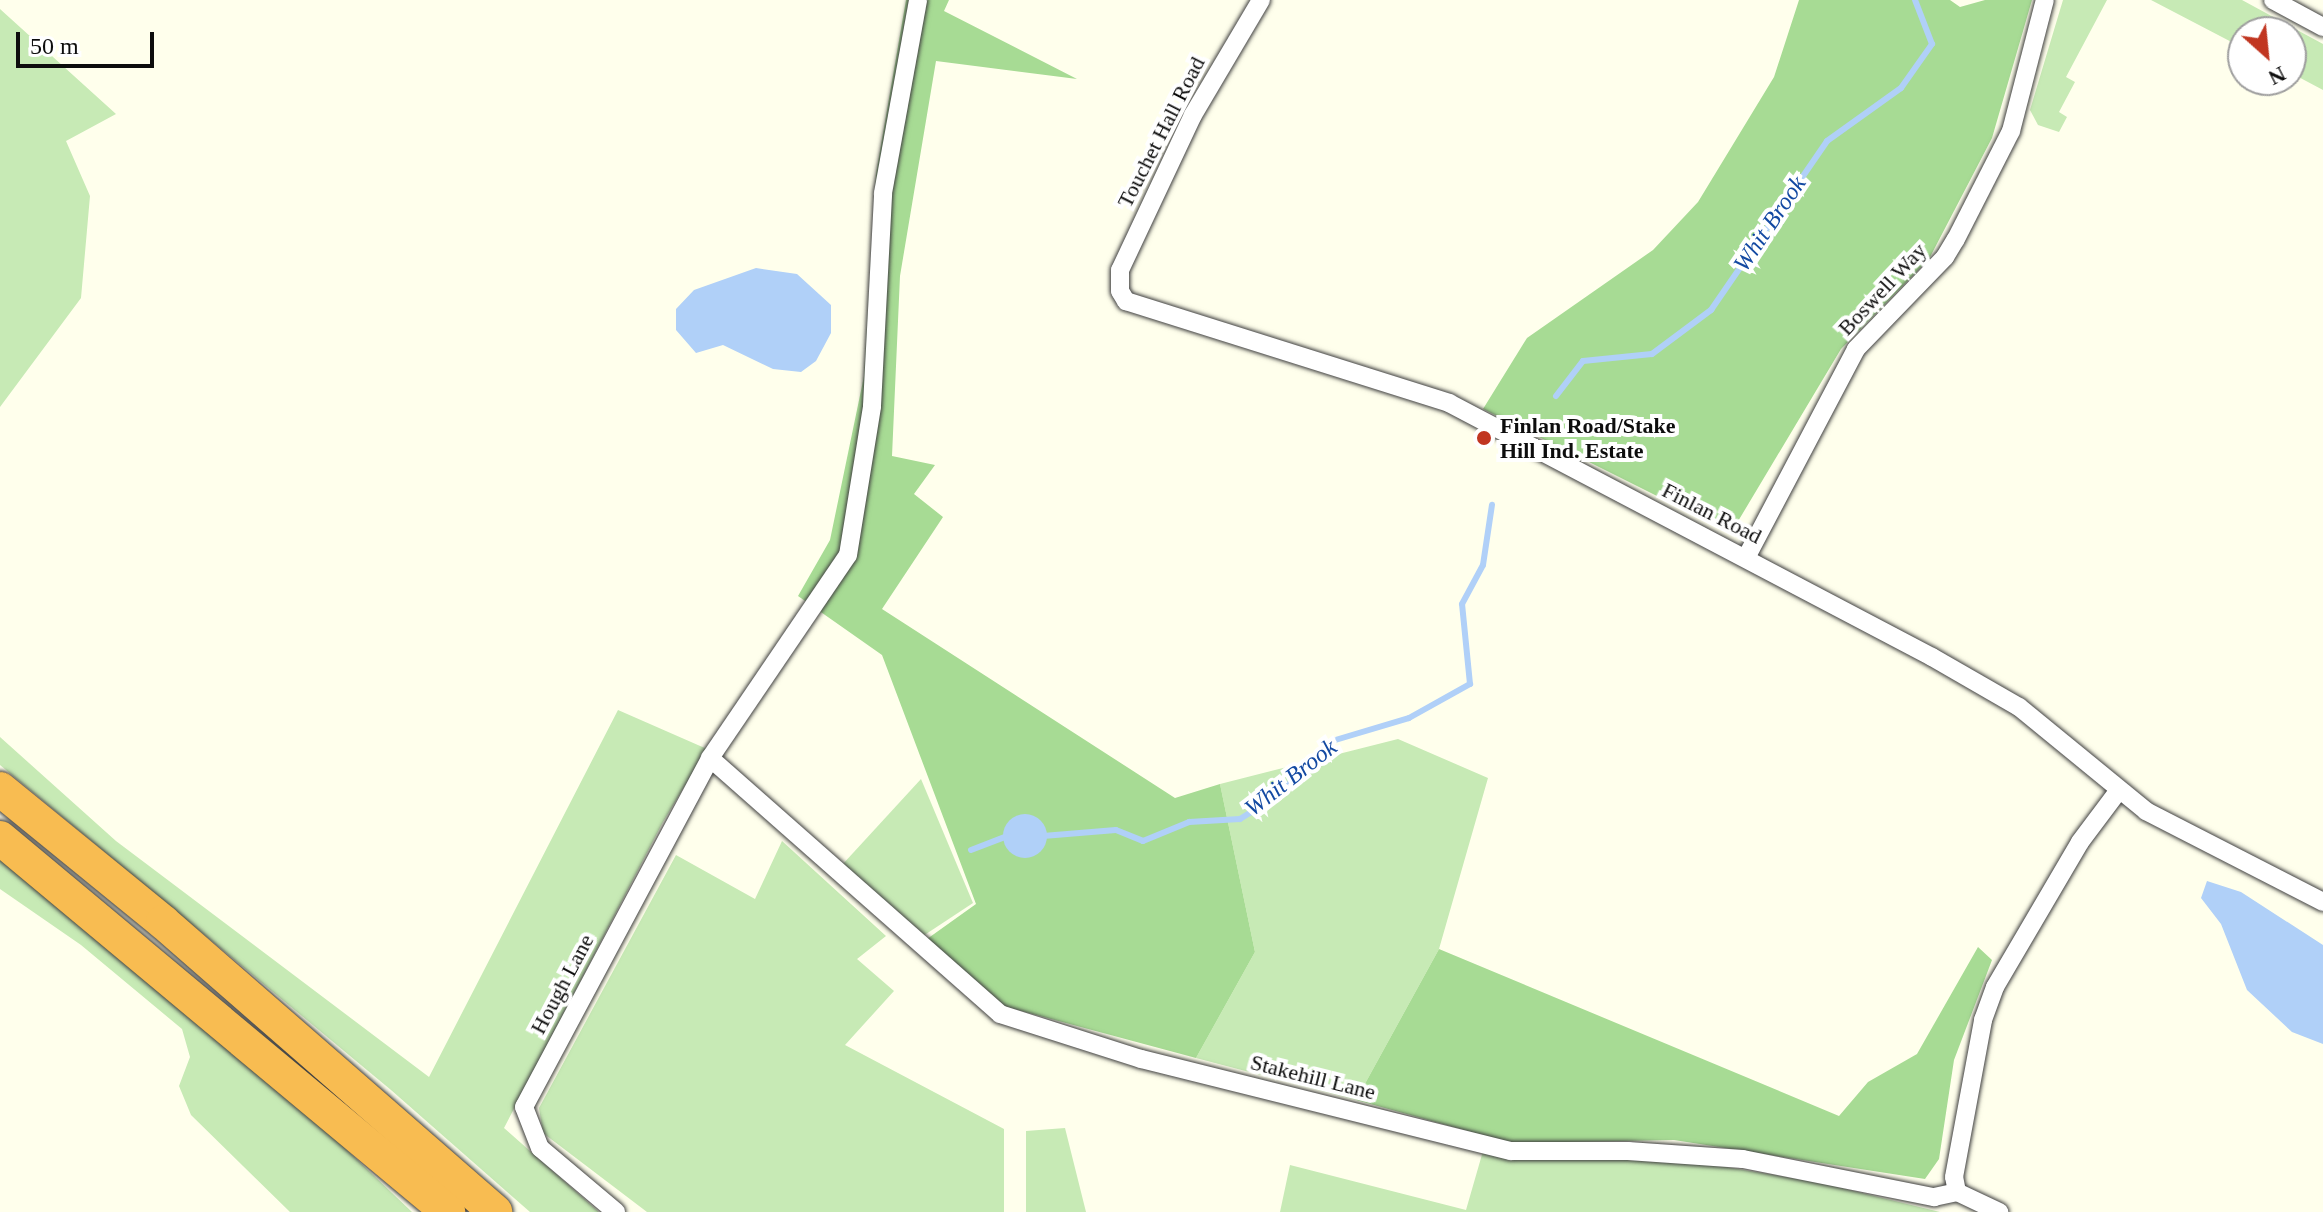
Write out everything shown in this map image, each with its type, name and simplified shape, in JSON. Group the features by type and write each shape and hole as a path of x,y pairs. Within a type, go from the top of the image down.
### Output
{"highway":[{"path":"0,789 163,922 495,1212"},
{"path":"0,838 448,1212"}],"street":[{"name":"Hough Lane","path":"616,1212 540,1148 524,1107 710,758 848,555 872,406 883,193 918,0"},
{"name":"Touchet Hall Road","path":"1120,291 1120,270 1193,115 1261,0"},
{"name":"Boswell Way","path":"1747,556 1856,349 1945,257 1956,239 2011,131 2045,0"},
{"path":"2273,0 2323,27"},
{"name":"Finlan Road","path":"1120,291 1139,307 1449,403 1747,556 2019,707 2146,811 2323,902"},
{"name":"Stakehill Lane","path":"710,758 1000,1014 1141,1059 1511,1151 1687,1153 1934,1197 1957,1192 1999,1212"},
{"path":"1957,1192 1954,1177 1978,1049 1995,987 2080,842 2119,790"}],"green space":[{"path":"906,0 949,0 944,11 1077,79 936,61 900,276 892,456 935,465 914,494 943,517 882,609 1175,798 1220,784 1255,952 1196,1058 999,1005 927,939 976,904 882,655 798,596 830,540 864,376 876,174"},
{"path":"1799,0 1950,0 1960,7 1985,0 2032,0 1992,138 1929,259 1841,349 1731,533 1483,409 1527,338 1653,250 1698,202 1774,77"},
{"path":"2063,0 2107,0 2066,77 2075,82 2059,112 2067,117 2059,132 2038,125 2030,110"},
{"path":"2151,0 2242,0 2271,16 2227,16 2227,40"},
{"path":"0,9 116,114 66,141 90,196 81,298 0,407"},
{"path":"2307,35 2323,44 2323,90 2307,82"},
{"path":"618,710 707,749 663,822 504,1128 599,1212 530,1212 391,1090 0,765 0,737 116,841 429,1077"},
{"path":"1398,739 1488,778 1439,949 1356,1100 1196,1058 1255,952 1220,784"},
{"path":"921,779 973,903 923,936 842,865"},
{"path":"782,841 886,936 857,959 894,991 845,1045 1004,1129 1004,1212 647,1212 543,1133 539,1108 676,855 755,899"},
{"path":"0,857 329,1133 412,1212 290,1212 191,1115 179,1086 190,1057 182,1029 81,945 0,889"},
{"path":"1978,947 1992,960 1954,1060 1939,1159 1925,1179 1674,1140 1511,1143 1356,1100 1439,949 1839,1116 1868,1082 1917,1054"},
{"path":"1065,1128 1086,1212 1026,1212 1026,1131"},
{"path":"1483,1151 1720,1166 1821,1183 1940,1212 1280,1212 1290,1165 1466,1210"}],"water":[{"path":"756,268 797,274 831,305 831,333 816,361 801,372 773,369 723,345 696,353 676,330 676,309 694,290"},
{"path":"1025,814 1040,821 1047,836 1040,851 1025,858 1010,851 1003,836 1010,821"},
{"path":"2207,881 2241,892 2323,945 2323,1044 2292,1032 2247,990 2221,924 2201,898"}],"waterway":[{"name":"Whit Brook","path":"1556,396 1583,361 1652,354 1711,310 1827,141 1901,88 1932,44 1915,0"},
{"name":"Whit Brook","path":"1043,836 1116,830 1143,841 1189,822 1240,819 1277,796 1332,741 1409,718 1470,684 1462,604 1483,565 1492,505"},
{"name":"Whit Brook","path":"971,850 1008,836"}],"place":[{"name":"Finlan Road/Stake Hill Ind. Estate","path":"1484,438"}]}
